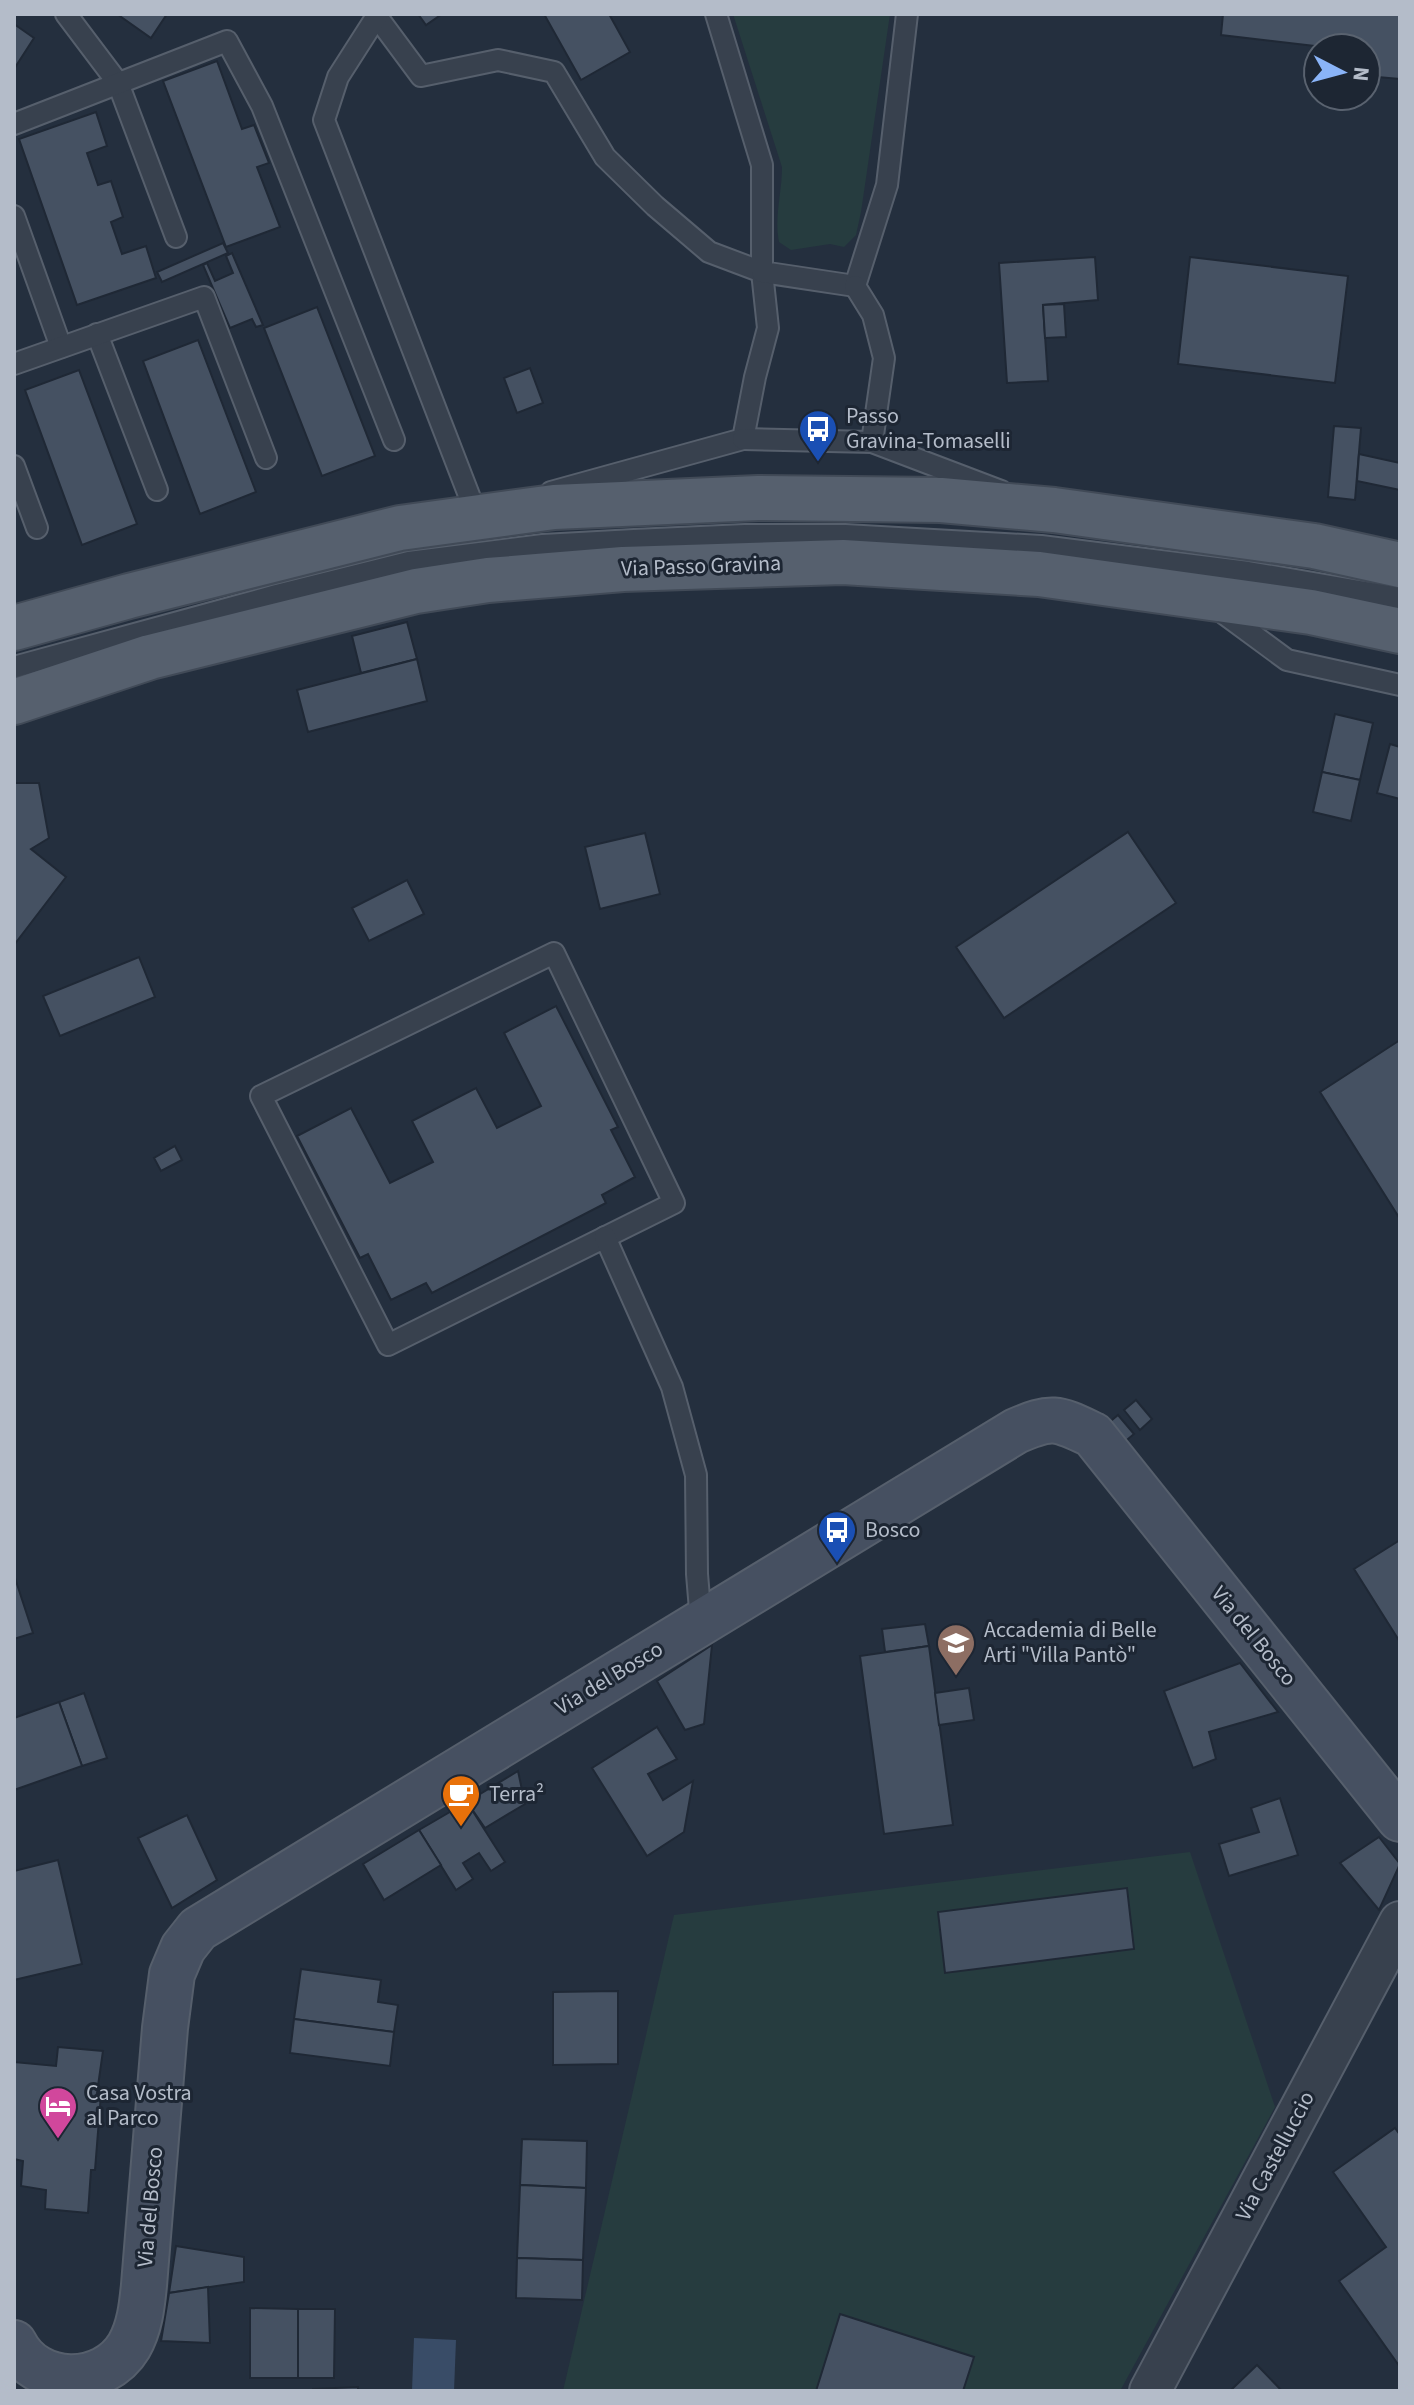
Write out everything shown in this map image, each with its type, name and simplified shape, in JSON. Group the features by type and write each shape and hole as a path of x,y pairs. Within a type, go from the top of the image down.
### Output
{"main road":[{"path":"14,628 400,528 554,507 758,498 941,500 1054,510 1314,546 1400,565"},
{"name":"Via Passo Gravina","path":"14,702 150,657 416,591 552,573 754,563 887,563 1039,574 1311,612 1400,631"},
{"name":"Via del Bosco","path":"14,2343 18,2351 50,2374 72,2378 93,2376 112,2367 129,2346 140,2320 172,1974 183,1948 198,1929 1016,1431 1036,1423 1058,1419 1093,1435 1400,1819"}],"street":[{"name":"Via Castelluccio","path":"1150,2391 1400,1922"}],"lane":[{"path":"66,14 118,83 176,237"},
{"path":"716,14 762,165 762,272 768,328 743,439"},
{"path":"872,442 884,358 873,315 855,286 887,185 907,14"},
{"path":"855,286 762,272 709,252 655,206 605,157 554,72 498,60 421,76 376,15 338,77 324,120 477,516 591,479 743,439 872,442 1054,510"},
{"path":"14,124 227,41 262,106 394,440"},
{"path":"14,216 61,347"},
{"path":"14,364 204,297 266,458"},
{"path":"97,334 157,490"},
{"path":"14,466 37,528"},
{"path":"14,667 409,562 543,545 650,539 860,535 1041,546 1248,572 1400,598"},
{"path":"1199,596 1287,660 1400,685"},
{"path":"554,953 674,1203 605,1237 388,1345 261,1096 554,953"},
{"path":"605,1237 672,1387 696,1475 701,1622"}],"green space":[{"path":"733,14 890,14 861,212 856,235 844,247 830,244 791,250 779,242 777,223 782,167"},
{"path":"1190,1852 1275,2107 1120,2391 563,2391 674,1915"}],"water":[{"path":"414,2338 456,2340 454,2391 412,2391"}],"building":[{"path":"117,14 167,14 151,38"},
{"path":"418,14 442,14 426,25"},
{"path":"544,14 609,14 630,52 581,80"},
{"path":"1223,14 1400,14 1400,79 1382,77 1382,32 1302,32 1302,44 1221,35"},
{"path":"14,24 34,38 14,69"},
{"path":"217,61 242,129 254,125 269,163 257,167 280,227 226,247 163,81"},
{"path":"96,112 107,146 87,153 98,185 111,181 123,217 111,222 122,254 146,246 156,278 77,305 19,139"},
{"path":"223,243 228,253 162,282 157,272"},
{"path":"232,253 263,325 256,327 252,319 230,328 203,265 207,263 215,281 233,273 226,256"},
{"path":"1095,257 1098,300 1043,305 1048,381 1007,383 999,263"},
{"path":"1190,257 1348,276 1335,383 1178,364"},
{"path":"1064,304 1066,337 1045,338 1043,305"},
{"path":"317,307 375,456 322,476 264,328"},
{"path":"198,340 256,492 200,514 143,361"},
{"path":"530,368 543,403 517,413 504,378"},
{"path":"79,370 137,524 82,545 25,390"},
{"path":"1334,426 1361,428 1355,500 1328,497"},
{"path":"1359,454 1400,463 1400,490 1357,481"},
{"path":"407,622 417,659 361,673 352,636"},
{"path":"417,659 427,701 308,732 297,690"},
{"path":"1335,714 1373,723 1360,780 1322,772"},
{"path":"1390,744 1400,747 1400,799 1377,793"},
{"path":"1322,772 1360,780 1351,821 1313,812"},
{"path":"14,783 39,783 49,838 31,849 66,877 14,945"},
{"path":"1128,832 1176,903 1004,1018 956,947"},
{"path":"645,833 660,894 600,909 585,847"},
{"path":"407,880 424,914 369,941 352,908"},
{"path":"139,957 155,997 60,1036 43,996"},
{"path":"556,1006 618,1127 611,1130 635,1177 602,1195 606,1203 432,1293 426,1283 391,1300 368,1254 360,1258 297,1136 351,1108 390,1183 433,1162 412,1121 476,1088 497,1128 541,1106 504,1033"},
{"path":"1400,1040 1400,1219 1320,1092"},
{"path":"175,1146 182,1160 161,1171 154,1158"},
{"path":"1136,1400 1152,1419 1140,1430 1124,1410"},
{"path":"1118,1415 1134,1434 1122,1444 1106,1425"},
{"path":"1400,1540 1400,1642 1354,1569"},
{"path":"14,1575 33,1633 14,1639"},
{"path":"925,1624 929,1646 885,1652 882,1629"},
{"path":"712,1645 704,1724 685,1730 657,1681"},
{"path":"929,1646 953,1825 884,1834 860,1656"},
{"path":"1240,1663 1278,1712 1209,1732 1216,1759 1193,1768 1164,1691"},
{"path":"969,1688 974,1720 939,1725 935,1693"},
{"path":"84,1693 107,1758 82,1766 59,1702"},
{"path":"59,1702 82,1766 14,1790 14,1718"},
{"path":"657,1727 677,1759 648,1774 663,1800 693,1781 684,1832 647,1856 592,1768"},
{"path":"518,1771 525,1804 485,1828 467,1802"},
{"path":"1280,1798 1298,1855 1229,1876 1219,1844 1259,1832 1251,1808"},
{"path":"467,1802 505,1862 491,1871 479,1853 463,1863 473,1879 456,1890 419,1830"},
{"path":"187,1815 217,1880 172,1908 138,1838"},
{"path":"419,1830 441,1865 384,1900 363,1864"},
{"path":"1379,1837 1400,1864 1379,1910 1340,1863"},
{"path":"58,1860 82,1964 14,1980 14,1871"},
{"path":"1127,1888 1134,1949 945,1973 938,1912"},
{"path":"301,1969 381,1980 378,2002 398,2005 394,2032 294,2019"},
{"path":"618,1991 618,2064 553,2065 553,1992"},
{"path":"294,2019 394,2032 390,2066 290,2053"},
{"path":"58,2047 103,2051 97,2093 101,2094 95,2170 91,2170 88,2213 45,2209 46,2190 21,2186 23,2161 14,2159 14,2062 56,2066"},
{"path":"1395,2128 1400,2135 1400,2367 1339,2281 1386,2247 1333,2172"},
{"path":"522,2139 587,2141 586,2188 520,2185"},
{"path":"520,2185 586,2188 583,2260 517,2258"},
{"path":"176,2246 244,2257 244,2282 169,2293"},
{"path":"517,2258 583,2260 582,2300 516,2298"},
{"path":"208,2287 210,2343 161,2341 169,2293"},
{"path":"250,2308 298,2309 298,2378 250,2378"},
{"path":"298,2309 335,2309 334,2378 298,2378"},
{"path":"840,2314 974,2357 963,2391 816,2391"},
{"path":"1257,2365 1282,2391 1230,2391"},
{"path":"358,2387 358,2391 313,2391 313,2389"}],"place":[{"name":"Passo Gravina-Tomaselli","path":"818,463"},
{"name":"Bosco","path":"837,1564"},
{"name":"Accademia di Belle Arti \"Villa Pantò\"","path":"956,1677"},
{"name":"Terra²","path":"461,1828"},
{"name":"Casa Vostra al Parco","path":"58,2140"}]}
